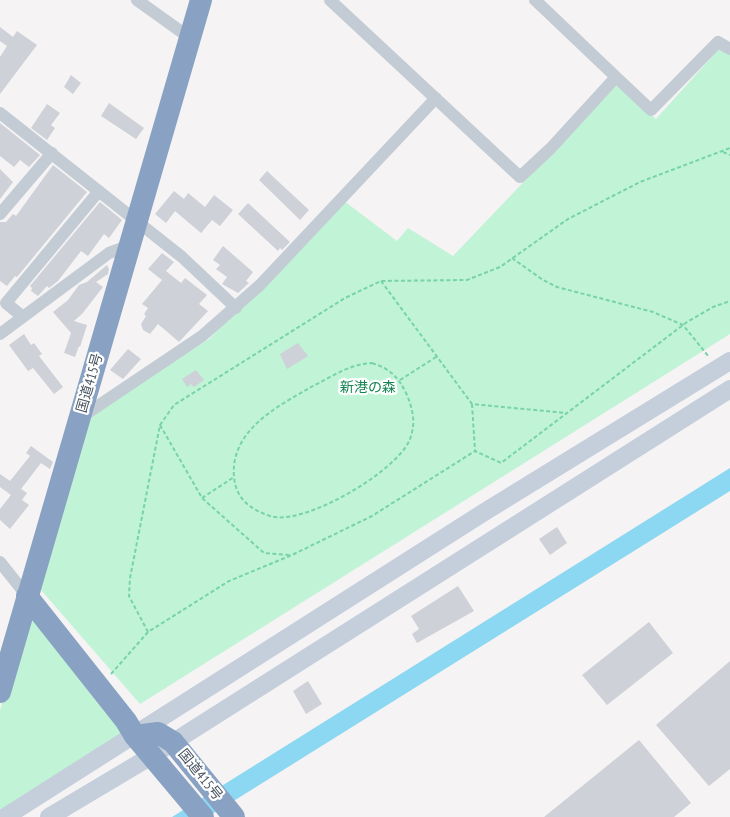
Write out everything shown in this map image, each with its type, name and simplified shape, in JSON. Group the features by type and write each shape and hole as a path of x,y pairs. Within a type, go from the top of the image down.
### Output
{"highway":[{"name":"国道415号","path":"201,0 135,220 80,418 27,596 126,721 135,736 204,817"},
{"path":"0,692 27,596"},
{"name":"国道415号","path":"135,736 158,733 173,742 232,815"}],"street":[{"path":"137,0 190,38"},
{"path":"330,0 520,177 551,148 616,77"},
{"path":"535,0 651,110 718,42 730,49"},
{"path":"80,418 202,336 236,308 260,285 436,98"},
{"path":"1,115 182,257 236,308"},
{"path":"0,214 52,154"},
{"path":"22,317 6,303 99,191"},
{"path":"0,334 109,254 128,246"},
{"path":"5,817 486,511 730,361"},
{"path":"49,817 153,755 730,390"},
{"path":"0,562 27,596"}],"path":[{"path":"148,632 129,596 130,587 160,425 174,405 345,298 381,281 467,280 500,266 568,219 640,182 730,148"},
{"path":"723,152 730,155"},
{"path":"512,258 543,280 557,287 653,312 683,325 709,357"},
{"path":"381,281 472,404 475,451"},
{"path":"475,451 501,463 683,325 713,307 730,301"},
{"path":"400,380 436,356"},
{"path":"372,363 386,369 400,380 413,409 414,420 410,440 387,468 349,493 292,517 272,517 257,511 237,494 234,477 233,461 240,446 250,430 274,409 352,365 372,363"},
{"path":"472,404 567,414"},
{"path":"160,425 202,498 264,553 292,555"},
{"path":"108,678 148,632 229,581 292,555 372,516 475,451"},
{"path":"202,498 234,477"}],"green space":[{"name":"新港の森","path":"719,49 730,55 730,334 140,704 35,583 87,416 209,339 344,201 397,241 408,228 453,256 617,84 656,119"},
{"path":"31,618 129,734 0,815 0,710"}],"water":[{"path":"730,468 730,491 207,817 172,817"}],"building":[{"path":"0,27 13,37 17,31 37,45 0,94 0,57 7,46 0,41"},
{"path":"71,75 81,83 73,94 64,87"},
{"path":"109,103 144,128 136,139 101,116"},
{"path":"47,104 60,113 51,125 55,128 47,140 31,128"},
{"path":"0,123 40,155 29,167 20,160 14,167 0,156"},
{"path":"53,165 87,192 17,277 15,276 7,286 0,281 0,222 6,222 13,214 16,216"},
{"path":"0,169 13,182 0,199"},
{"path":"267,171 309,210 300,220 259,180"},
{"path":"174,191 184,199 188,193 205,207 214,195 233,210 220,226 212,220 201,233 175,211 166,223 155,214"},
{"path":"100,202 122,220 109,238 104,234 88,256 81,251 58,281 49,288 47,286 38,296 31,291 32,288 30,286"},
{"path":"248,203 290,242 282,250 280,248 278,251 238,214"},
{"path":"223,246 253,272 246,281 249,283 238,293 222,284 227,277 216,269 220,265 213,260"},
{"path":"162,253 174,262 166,271 181,283 185,278 207,295 199,304 208,311 179,342 158,324 150,334 143,330 141,324 148,308 142,304 162,280 148,269"},
{"path":"107,265 109,269 108,274 96,282 103,287 82,314 74,321 87,325 80,347 75,357 64,353 71,333 53,312 68,300 79,285 87,282"},
{"path":"24,334 31,345 34,343 42,354 39,356 63,387 54,394 33,368 28,371 9,345"},
{"path":"298,343 308,356 287,369 280,354"},
{"path":"128,349 141,359 123,379 110,370"},
{"path":"196,370 204,380 194,387 191,384 187,387 182,379"},
{"path":"31,446 53,462 50,469 41,463 21,489 27,493 22,500 29,505 10,529 0,520 0,509 11,495 0,487 0,474 10,481 30,456 26,453"},
{"path":"557,527 567,543 550,555 539,539"},
{"path":"458,586 474,611 417,643 412,634 419,629 411,616"},
{"path":"649,622 673,653 607,705 582,675"},
{"path":"730,661 730,769 709,786 656,725"},
{"path":"308,681 322,704 306,714 293,691"},
{"path":"639,740 691,803 674,817 544,817"}]}
